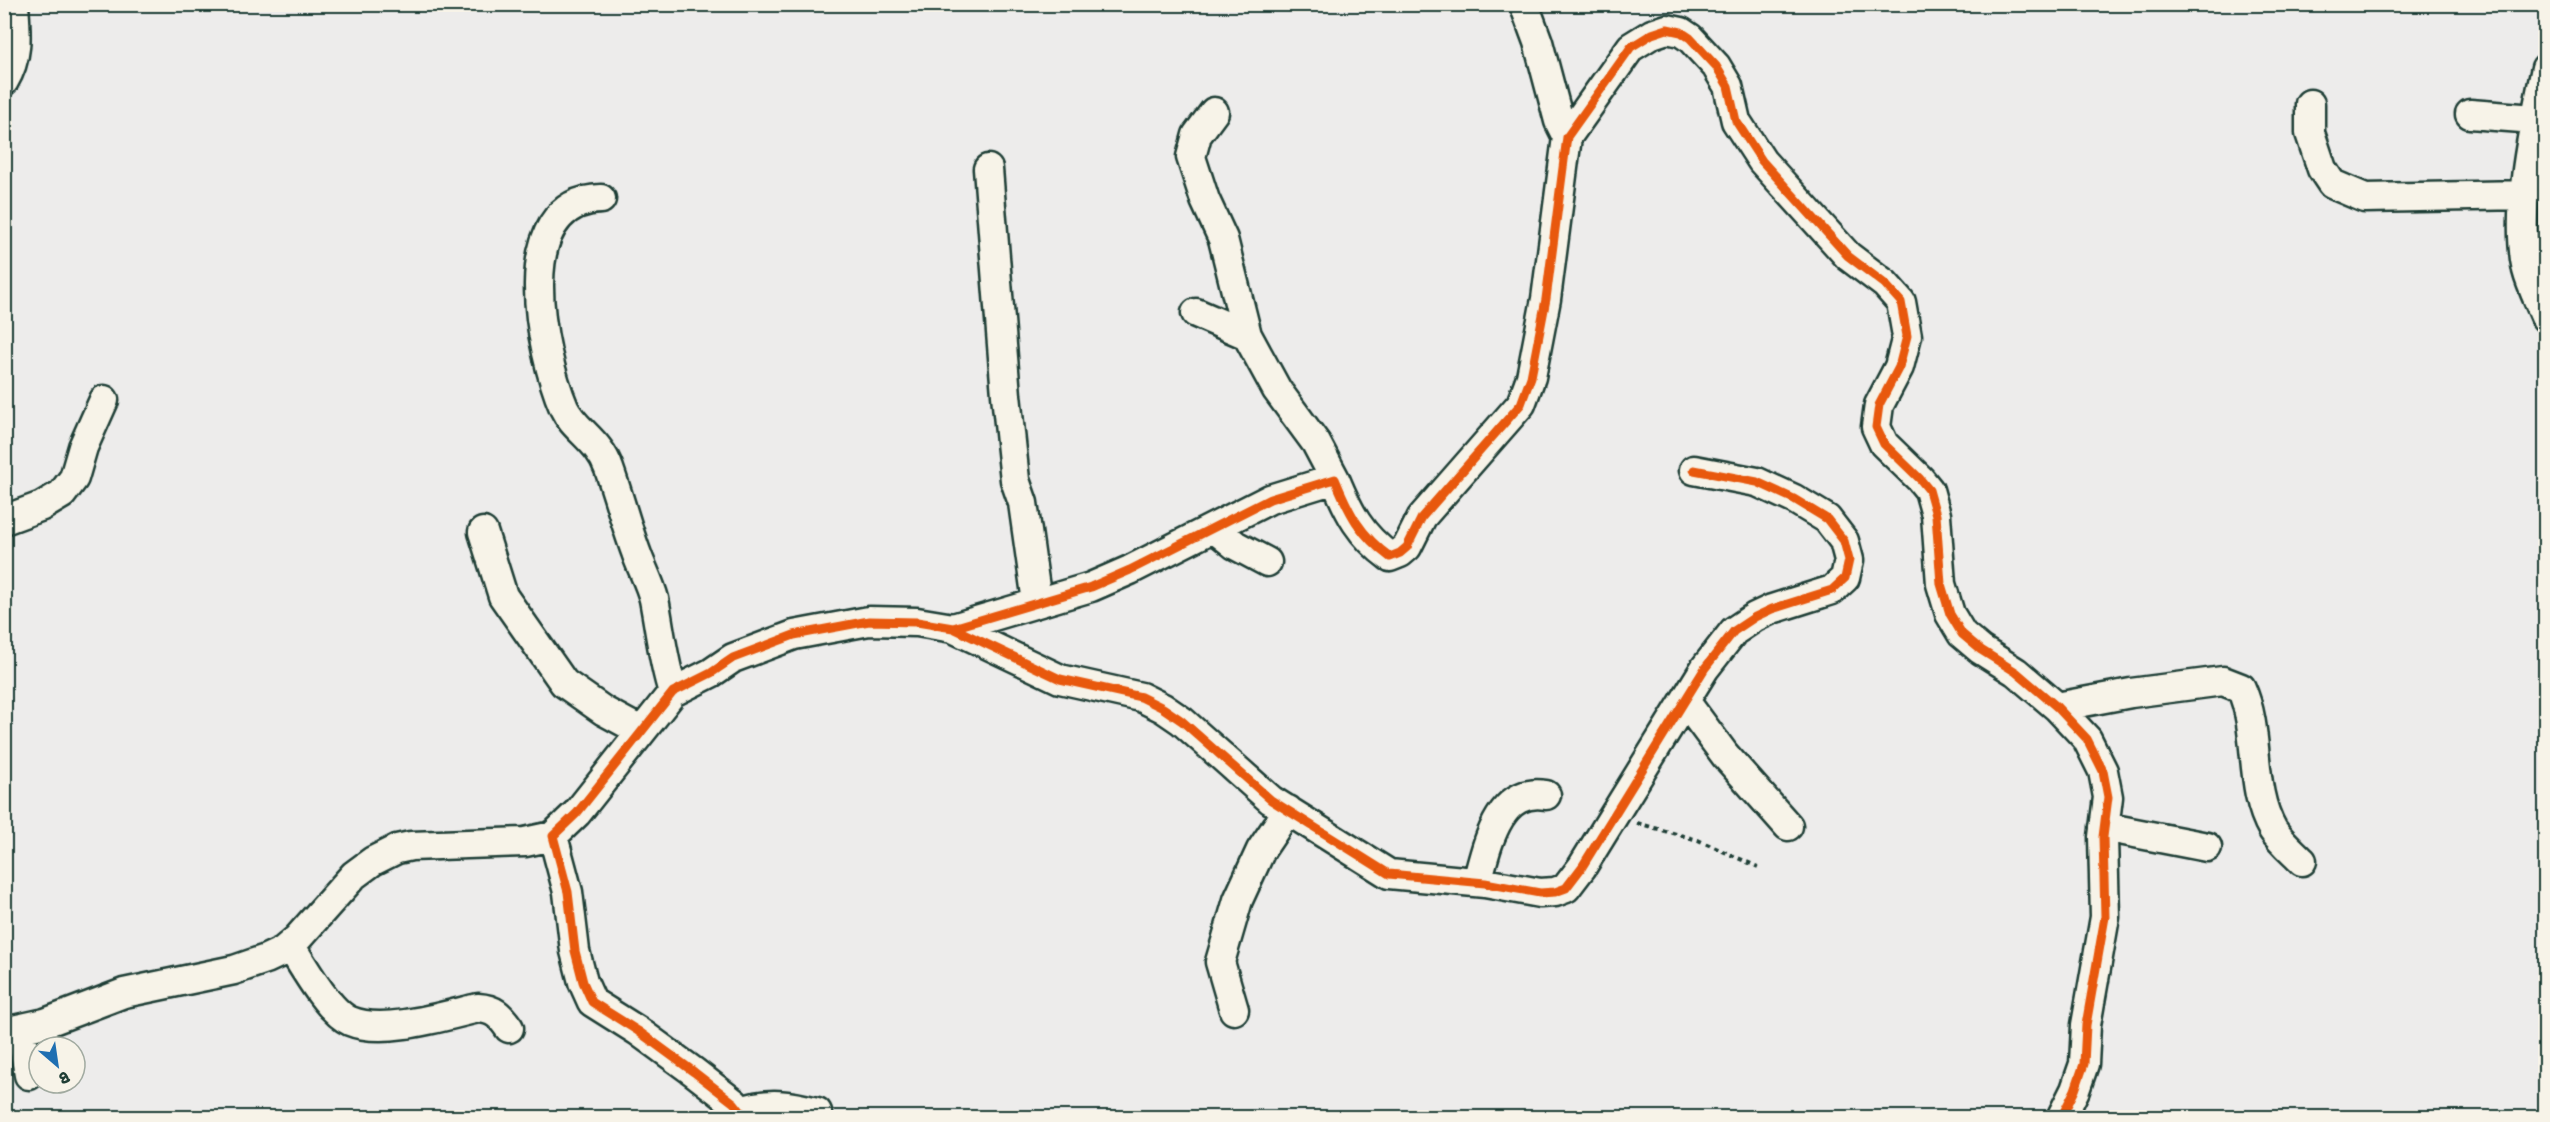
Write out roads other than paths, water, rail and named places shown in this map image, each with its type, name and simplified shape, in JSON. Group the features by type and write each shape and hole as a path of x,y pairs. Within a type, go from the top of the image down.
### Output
{"street":[{"path":"1524,4 1538,42 1559,121 1567,137"},
{"path":"4,7 15,5 17,47 12,68 4,81"},
{"path":"1214,112 1197,135 1191,157 1205,200 1223,239 1247,335 1276,390 1316,442 1356,523 1367,538 1390,557 1396,556 1407,547 1422,517 1521,404 1531,377 1546,298 1567,137 1631,47 1652,34 1667,29 1681,32 1690,38 1716,66 1728,86 1736,121 1762,161 1848,256 1885,284 1901,302 1906,336 1899,368 1880,405 1876,427 1884,444 1920,478 1929,490 1936,515 1941,584 1950,614 1962,634 1981,650 2016,672 2057,707 2087,739 2103,771 2108,797 2104,827 2105,917 2086,1025 2086,1046 2075,1090 2061,1118"},
{"path":"2546,68 2538,131 2526,195 2523,239 2528,271 2546,318"},
{"path":"2310,104 2310,133 2322,169 2332,184 2365,198 2526,195"},
{"path":"2470,114 2538,131"},
{"path":"988,169 1013,469 1023,503 1037,602"},
{"path":"601,199 585,200 561,213 548,236 537,288 546,354 565,411 600,448 608,466 653,597 660,642 673,693"},
{"path":"1196,314 1247,335"},
{"path":"4,520 42,506 62,494 74,478 83,447 105,400"},
{"path":"27,1070 13,1031 68,1016 124,993 234,970 266,959 290,945 354,875 373,861 397,849 411,846 525,842 553,836 577,813 641,730 673,693 711,673 733,658 794,635 869,621 917,622 953,628 1060,679 1141,698 1163,708 1182,721 1272,800 1389,874 1477,882 1540,893 1556,892 1566,888 1582,867 1705,668 1734,631 1755,616 1832,590 1845,578 1849,560 1844,541 1827,519 1794,499 1757,482 1694,470"},
{"path":"953,628 1091,586 1270,499 1335,479"},
{"path":"1214,528 1235,545 1267,562"},
{"path":"483,532 503,596 564,683 604,711 641,730"},
{"path":"2057,707 2131,693 2223,681 2241,688 2249,706 2260,794 2271,827 2279,839 2302,861"},
{"path":"1685,701 1725,755 1788,826"},
{"path":"1477,882 1489,842 1500,816 1511,802 1522,796 1536,793 1546,795"},
{"path":"1234,1010 1220,962 1238,900 1261,850 1288,810"},
{"path":"2104,827 2207,847"},
{"path":"553,836 568,891 575,951 583,982 592,1002 638,1031 744,1114 758,1105 786,1104 817,1112"},
{"path":"290,945 324,996 349,1020 370,1026 394,1024 478,1008 489,1008 497,1013 509,1028"}]}
